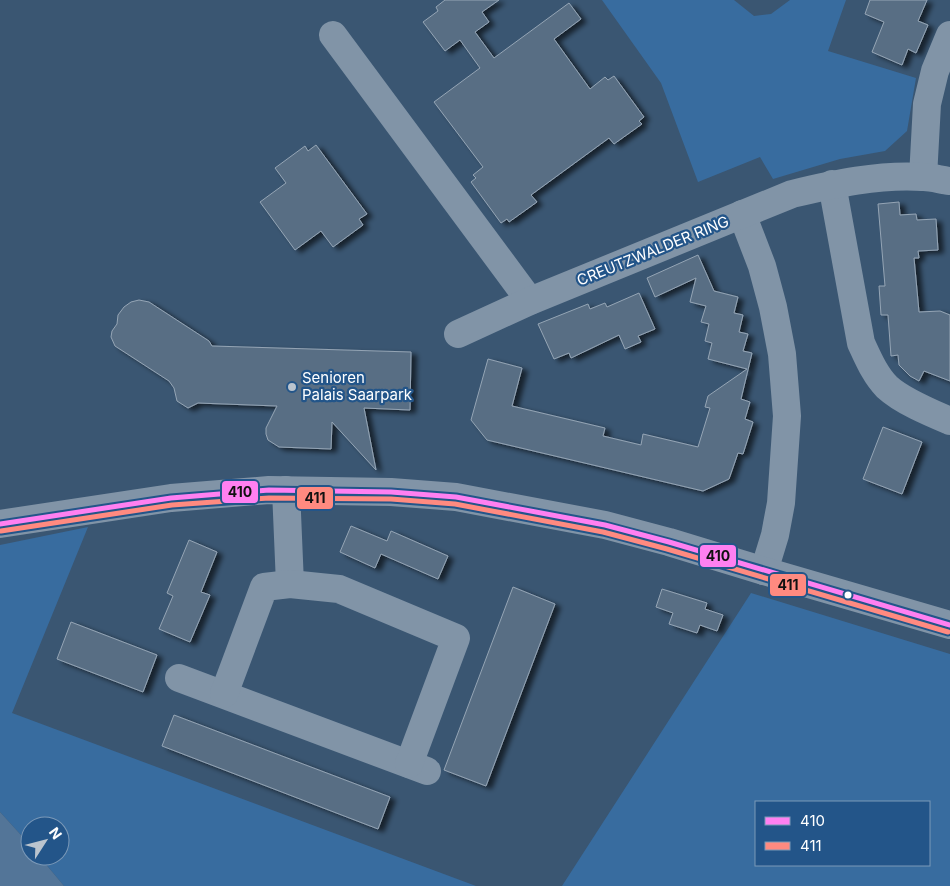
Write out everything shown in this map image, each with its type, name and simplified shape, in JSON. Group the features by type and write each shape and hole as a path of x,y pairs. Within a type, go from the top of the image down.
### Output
{"street":[{"path":"333,35 530,301"},
{"path":"923,177 927,104 935,71 950,35"},
{"path":"742,214 792,194 832,184 872,179 923,177 950,181"},
{"path":"832,184 861,343 872,365 887,387 905,399 950,420"},
{"name":"CREUTZWALDER RING","path":"458,334 530,301 742,214 762,266 773,307 782,354 787,416 781,503 775,535 764,572"},
{"path":"286,490 290,584"},
{"path":"0,524 171,498 286,490 382,491 456,497 605,525 950,625"},
{"path":"179,678 418,767 456,638 339,589 290,584 264,587 224,694"}],"shaded area":[{"path":"602,0 734,0 754,16 771,14 790,0 846,0 828,51 916,78 907,131 885,151 840,159 773,179 760,157 698,182 661,83"},
{"path":"88,527 12,713 476,886 64,886 47,866 70,866 70,816 20,816 20,834 0,812 0,545"},
{"path":"751,593 950,654 950,886 562,886"},
{"path":"0,812 20,834 20,866 47,866 64,886 0,886"}],"building":[{"path":"445,0 499,0 482,12 489,22 475,32 494,58 569,3 581,19 554,39 590,89 605,77 608,80 614,76 644,117 639,121 642,124 614,144 609,138 531,195 537,202 509,222 507,219 501,223 471,182 476,178 473,175 483,167 434,102 480,68 460,40 445,51 423,22 438,11 436,7"},
{"path":"870,0 927,0 918,21 928,25 916,53 908,49 902,65 872,52 884,22 865,14"},
{"path":"316,145 367,214 359,219 363,225 333,247 321,231 295,250 260,202 286,183 275,168 305,146 308,151"},
{"path":"899,202 900,215 916,214 917,220 936,219 938,250 918,251 919,258 914,258 919,312 940,311 950,315 950,381 924,371 919,381 910,376 899,365 898,355 891,356 888,315 881,315 879,286 885,286 878,204"},
{"path":"698,255 714,291 738,297 734,313 743,315 739,332 748,334 743,351 752,353 741,399 750,402 745,419 753,422 743,454 738,453 729,479 703,491 487,440 471,420 488,359 522,368 512,406 605,428 603,436 641,445 643,434 698,447 710,408 705,407 708,396 747,369 708,359 712,343 705,341 709,324 701,322 706,306 690,302 696,278 655,297 647,278"},
{"path":"639,293 655,329 638,336 641,342 625,349 619,335 571,358 569,353 554,359 538,324 588,304 590,309 605,303 607,307"},
{"name":"Senioren Palais Saarpark","path":"139,300 149,302 209,341 212,346 411,352 410,410 364,408 376,470 332,422 331,449 279,447 268,440 266,434 266,428 277,406 198,403 188,408 177,401 174,388 169,381 115,346 111,337 112,331 117,324 118,315 131,302"},
{"path":"883,427 922,442 902,494 863,479"},
{"path":"351,526 387,541 391,531 448,556 438,579 381,554 375,568 340,552"},
{"path":"189,540 217,552 201,592 210,595 190,642 159,629 173,596 167,593"},
{"path":"513,587 555,604 486,786 444,770"},
{"path":"662,589 707,603 705,609 723,615 717,631 700,625 697,633 669,624 673,613 656,607"},
{"path":"71,622 157,655 143,692 57,659"},
{"path":"174,715 390,797 378,829 162,746"}],"transit line":[{"name":"410","path":"0,524 171,498 269,490 391,492 456,497 605,525 950,625"},
{"name":"411","path":"1,531 172,505 269,498 391,499 455,504 603,532 948,632"}],"place":[{"name":"Senioren Palais Saarpark","path":"292,387"}]}
